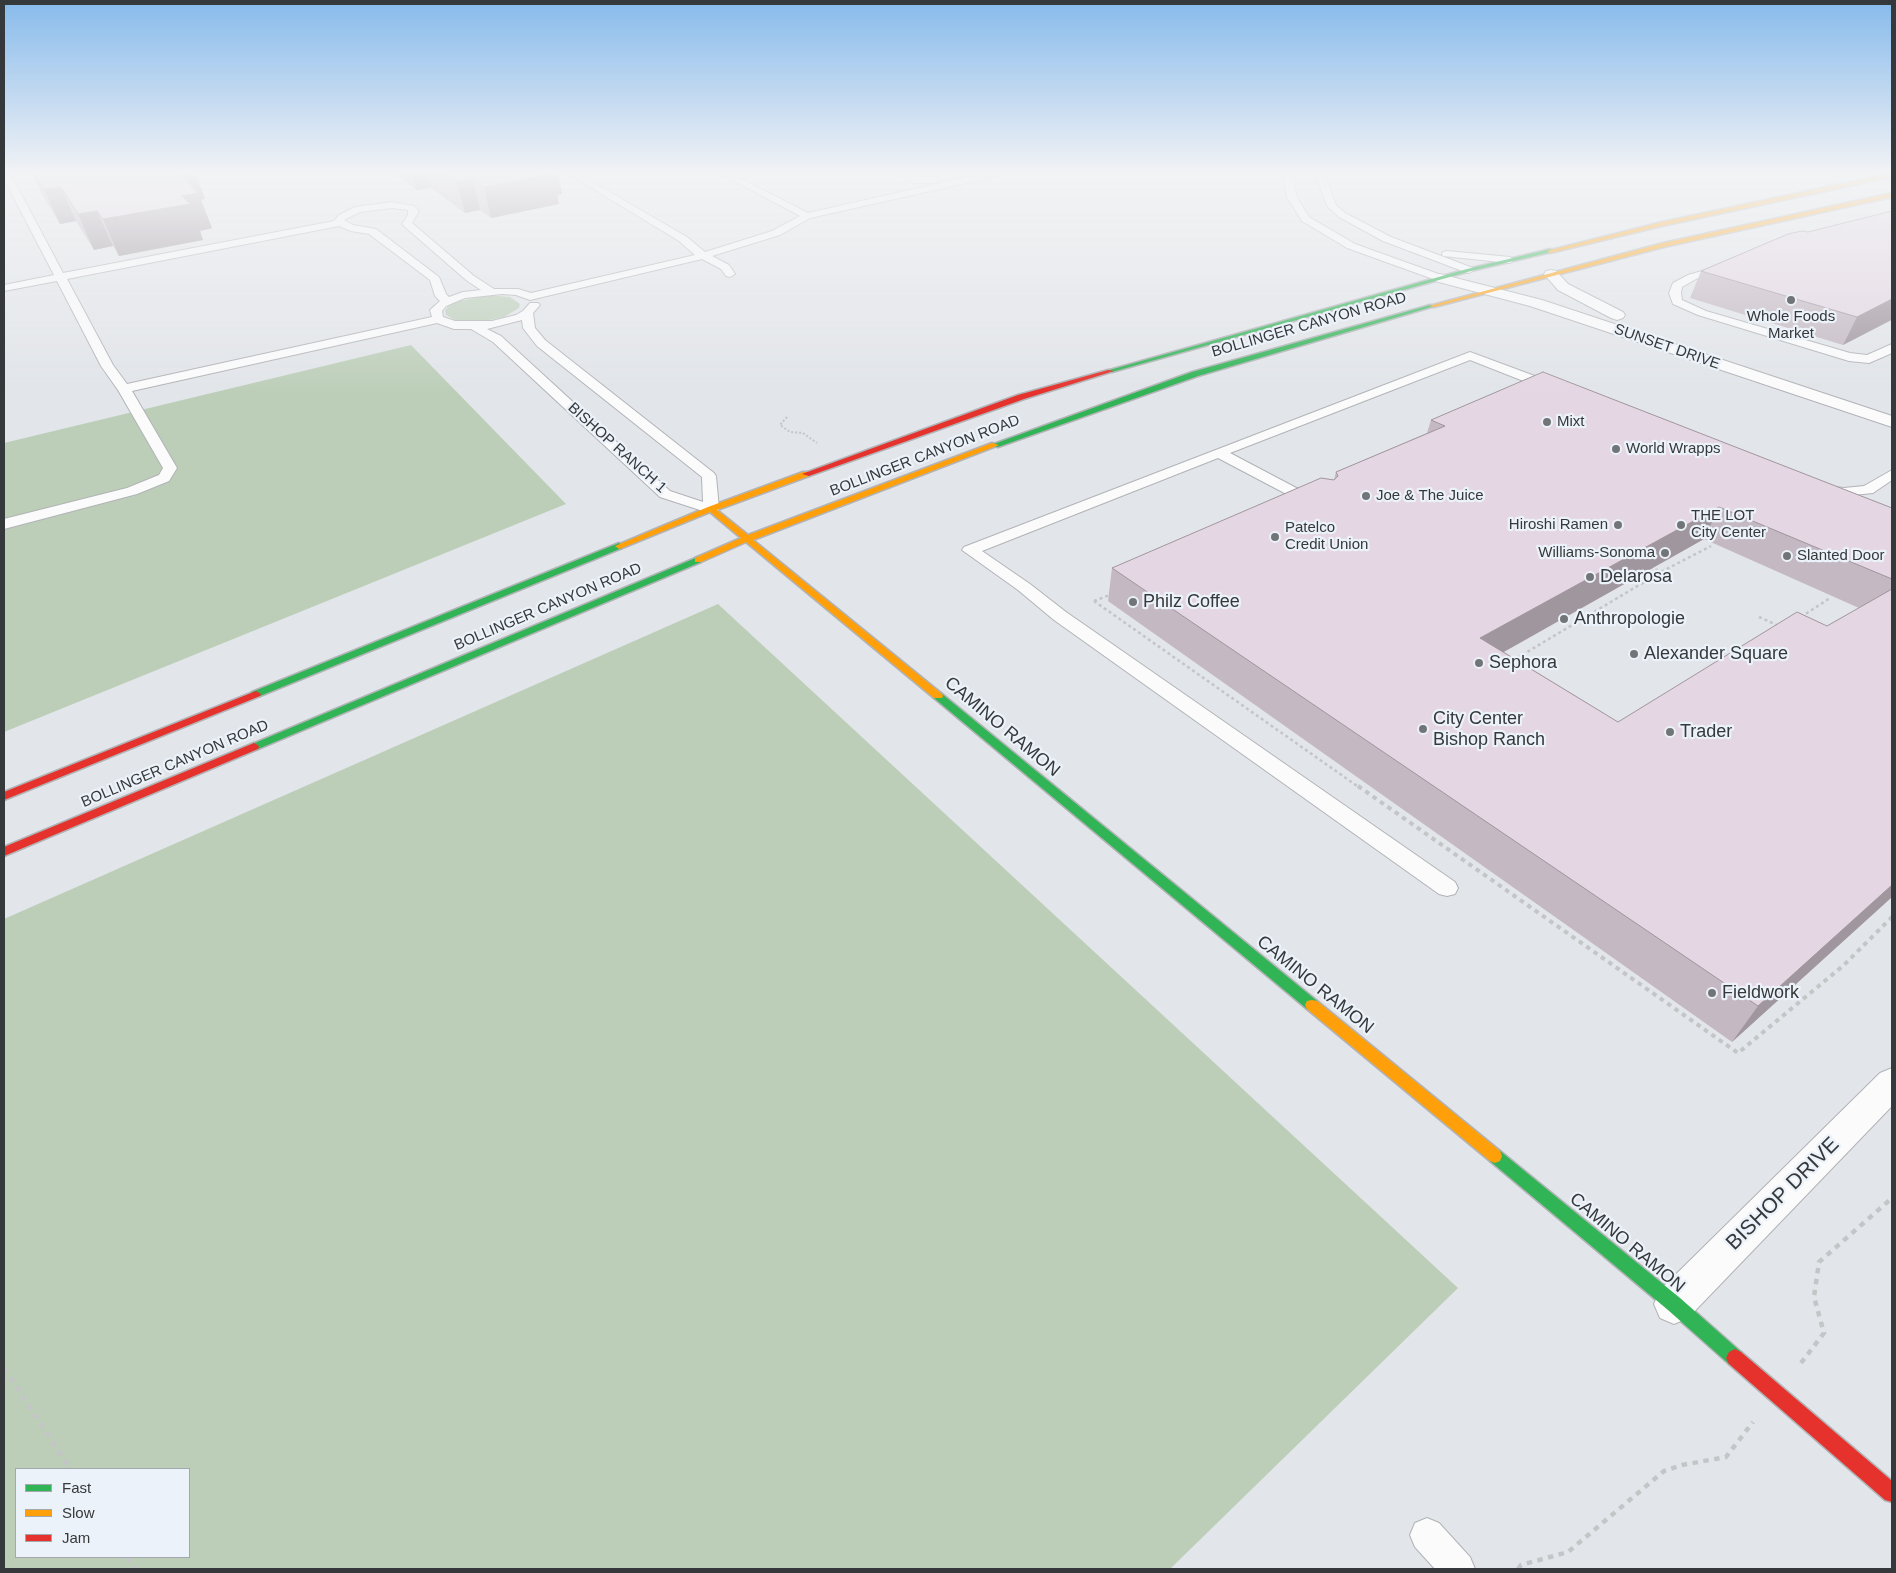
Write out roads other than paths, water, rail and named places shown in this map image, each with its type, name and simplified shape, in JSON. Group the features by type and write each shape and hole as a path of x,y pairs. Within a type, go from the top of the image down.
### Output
{"main road":[{"name":"BOLLINGER CANYON ROAD","path":"4,796 711,509 892,442 1021,397 1468,270 1567,246"},
{"name":"BOLLINGER CANYON ROAD","path":"4,852 747,539 983,449 1195,374 1485,291 1658,246"},
{"name":"CAMINO RAMON","path":"711,509 1674,1304 1776,1394 1892,1492"}],"street":[{"name":"SUNSET DRIVE","path":"1468,270 1673,332"},
{"name":"SUNSET DRIVE","path":"1552,274 1563,287 1621,316"},
{"name":"SUNSET DRIVE","path":"1440,278 1536,303 1892,422"},
{"name":"BISHOP DRIVE","path":"1674,1304 1892,1083"}],"lane":[{"path":"4,524 132,491 164,478 170,468 124,389 107,366 42,246"},
{"path":"4,288 218,246"},
{"path":"392,246 435,279 441,296 448,301"},
{"path":"433,246 470,278 490,291"},
{"path":"692,246 703,256 725,267 730,274"},
{"path":"438,319 436,310 448,301 463,295 490,291 518,292 530,297 703,256 733,246"},
{"path":"1352,246 1440,278"},
{"path":"1405,246 1468,270"},
{"path":"1413,250 1510,260"},
{"path":"1741,263 1692,277 1677,285 1675,293 1678,302 1702,313 1849,357 1868,359 1892,348"},
{"path":"124,389 438,319 454,326 476,327 510,321 527,313 534,304 530,297"},
{"name":"BISHOP RANCH 1","path":"476,327 497,339 666,494 711,509 709,476 542,343 529,328 527,313"},
{"path":"1447,888 1060,616 1024,587 970,550 1470,356 1568,394"},
{"path":"1219,453 1322,507"},
{"path":"1811,488 1844,492 1868,490 1892,474"},
{"path":"1427,1535 1458,1569"}],"place":[{"name":"Whole Foods Market","path":"1791,300"},
{"name":"Mixt","path":"1547,422"},
{"name":"World Wrapps","path":"1616,449"},
{"name":"Joe & The Juice","path":"1366,496"},
{"name":"Hiroshi Ramen","path":"1618,525"},
{"name":"THE LOT City Center","path":"1681,525"},
{"name":"Patelco Credit Union","path":"1275,537"},
{"name":"Williams-Sonoma","path":"1665,553"},
{"name":"Slanted Door","path":"1787,556"},
{"name":"Delarosa","path":"1590,577"},
{"name":"Philz Coffee","path":"1133,602"},
{"name":"Anthropologie","path":"1564,619"},
{"name":"Alexander Square","path":"1634,654"},
{"name":"Sephora","path":"1479,663"},
{"name":"City Center Bishop Ranch","path":"1423,729"},
{"name":"Trader","path":"1670,732"},
{"name":"Fieldwork","path":"1712,993"}]}
